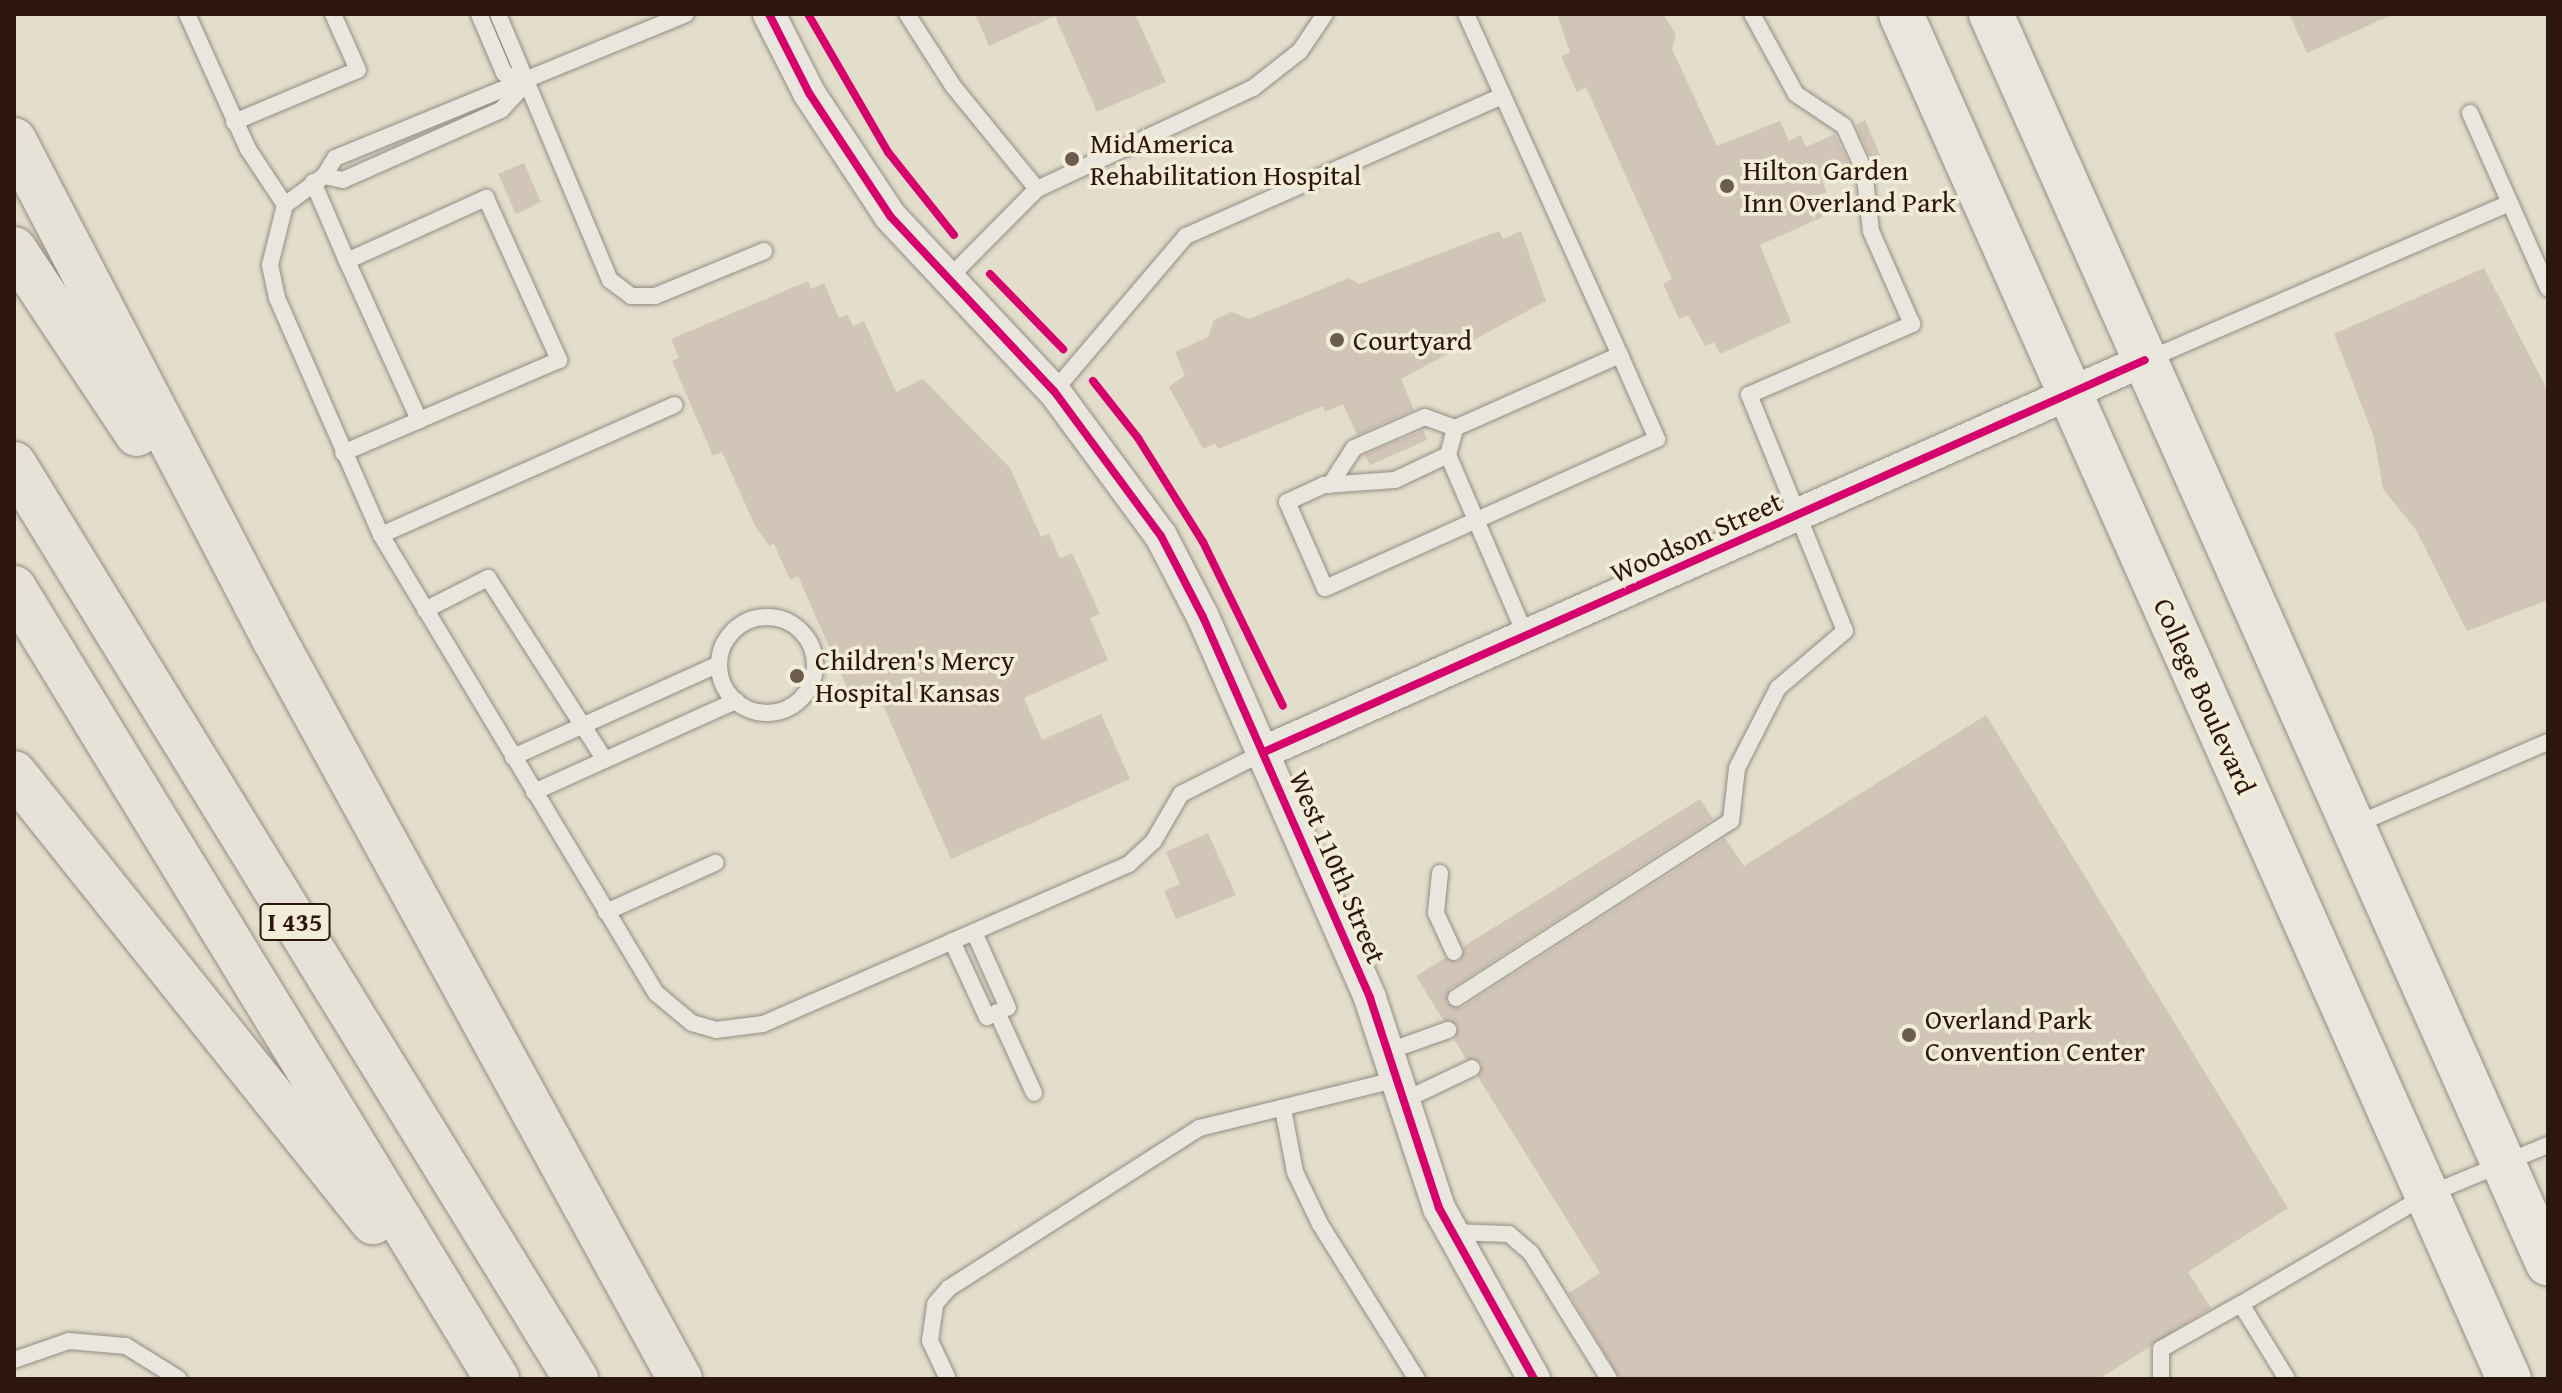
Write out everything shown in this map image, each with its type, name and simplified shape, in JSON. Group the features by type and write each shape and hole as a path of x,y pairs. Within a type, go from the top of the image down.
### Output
{"highway":[{"path":"14,140 274,639 680,1379"},
{"path":"14,249 274,639"},
{"name":"I 435","path":"14,464 576,1379"},
{"name":"I 435","path":"14,588 495,1375"},
{"path":"14,765 42,807"},
{"path":"14,773 495,1375"}],"main road":[{"name":"College Boulevard","path":"1901,14 2509,1379"},
{"path":"1991,14 2548,1264"}],"street":[{"name":"West 110th Street","path":"769,14 864,181 946,281 1054,391 1161,536 1264,752 1398,1077 1450,1232 1534,1379"},
{"name":"Woodson Street","path":"1264,752 1802,515 2069,391 2145,360"}],"lane":[{"path":"187,14 234,122 285,205"},
{"path":"234,122 358,70 333,14"},
{"path":"479,14 504,73 523,86"},
{"path":"498,14 523,86 610,280 631,296 655,296 764,251"},
{"path":"686,14 523,86 488,91 335,158 318,179 285,205 271,244 277,298 381,535 656,993 692,1023 716,1030 763,1024 1129,864 1153,842 1181,794 1264,752"},
{"path":"907,14 953,86 1037,189"},
{"path":"946,281 1037,189 1253,88 1300,51 1325,14"},
{"path":"1448,455 1373,486 1330,485 1287,502 1325,588 1657,439 1466,14"},
{"path":"1456,998 1731,821 1737,768 1778,688 1845,631 1802,515 1749,395 1912,324 1871,231 1864,170 1844,126 1796,94 1752,14"},
{"path":"318,179 343,180 501,110 523,86"},
{"path":"1054,391 1186,236 1502,96"},
{"path":"2470,113 2548,288"},
{"path":"318,179 347,261 419,420"},
{"path":"343,453 559,360 486,198 347,261"},
{"path":"2145,360 2510,203"},
{"path":"1455,428 1620,355"},
{"path":"381,535 675,405"},
{"path":"1330,485 1354,448 1425,417 1447,420 1455,428"},
{"path":"1455,428 1448,455 1526,636"},
{"path":"425,610 488,578 604,759"},
{"path":"534,792 736,701 769,713 799,702 815,673 808,642 784,620 754,619 729,636 719,664 736,701"},
{"path":"513,757 719,664"},
{"path":"2353,826 2548,742"},
{"path":"606,912 715,863"},
{"path":"1440,873 1436,913 1454,952"},
{"path":"974,932 998,1012 1034,1093"},
{"path":"952,941 998,1012"},
{"path":"1398,1077 1448,1030"},
{"path":"948,1379 930,1341 935,1304 949,1288 1199,1128 1283,1109 1398,1077 1472,1068"},
{"path":"1283,1109 1295,1172 1320,1224 1417,1379"},
{"path":"2161,1379 2161,1349 2427,1195 2548,1145"},
{"path":"1450,1232 1509,1234 1531,1253 1609,1379"},
{"path":"2241,1304 2287,1379"},
{"path":"14,1360 69,1341 126,1346 179,1379"}],"building":[{"path":"975,14 1135,14 1166,82 1097,112 1055,16 989,46"},
{"name":"Hilton Garden Inn Overland Park","path":"1557,14 1663,14 1676,34 1672,49 1717,146 1780,121 1789,141 1801,135 1806,147 1835,134 1851,168 1822,181 1827,192 1814,197 1823,217 1760,245 1791,322 1720,354 1714,342 1705,346 1688,315 1679,319 1663,284 1672,279 1586,87 1577,92 1561,56 1570,52"},
{"path":"2289,14 2394,14 2307,53"},
{"path":"1865,120 1880,155 1871,159 1856,125"},
{"path":"524,163 541,202 516,214 498,174"},
{"name":"Courtyard","path":"1499,231 1503,239 1521,231 1546,301 1401,379 1414,410 1357,435 1343,404 1325,412 1323,406 1218,449 1215,443 1203,449 1169,387 1185,375 1175,352 1208,337 1214,320 1232,312 1249,319 1349,278 1359,284"},
{"path":"2484,268 2548,391 2548,600 2467,631 2416,530 2383,489 2374,437 2334,334"},
{"name":"Children's Mercy Hospital Kansas","path":"808,281 811,289 824,283 839,318 847,314 853,326 864,321 896,392 923,379 1010,468 1041,537 1049,534 1060,558 1072,553 1100,614 1090,618 1108,660 1024,698 1042,740 1101,714 1130,779 951,859 875,687 851,697 798,576 790,580 774,544 769,546 755,526 722,452 713,456 672,361 679,358 671,339"},
{"path":"1423,430 1427,440 1370,465 1365,455"},
{"name":"Overland Park Convention Center","path":"1986,715 2288,1208 2188,1272 2211,1308 2099,1379 1620,1379 1569,1293 1600,1273 1478,1077 1482,1063 1466,1059 1454,1039 1458,1026 1443,1020 1416,976 1445,958 1459,962 1464,946 1700,799 1713,819 1450,989 1446,1003 1461,1008 1725,838 1744,866"},
{"path":"1208,833 1236,895 1176,919 1164,891 1180,884 1166,852"}],"cycle path":[{"path":"769,14 809,93 890,216 1054,391 1161,536 1203,617 1370,998 1439,1208 1534,1379"},
{"path":"808,14 888,152 954,235"},
{"path":"990,274 1063,349"},
{"path":"1264,752 2145,360"},
{"path":"1093,381 1138,438 1203,542 1283,706"}],"place":[{"name":"MidAmerica Rehabilitation Hospital","path":"1072,159"},
{"name":"Hilton Garden Inn Overland Park","path":"1727,186"},
{"name":"Courtyard","path":"1337,340"},
{"name":"Children's Mercy Hospital Kansas","path":"797,676"},
{"name":"Overland Park Convention Center","path":"1909,1035"}]}
